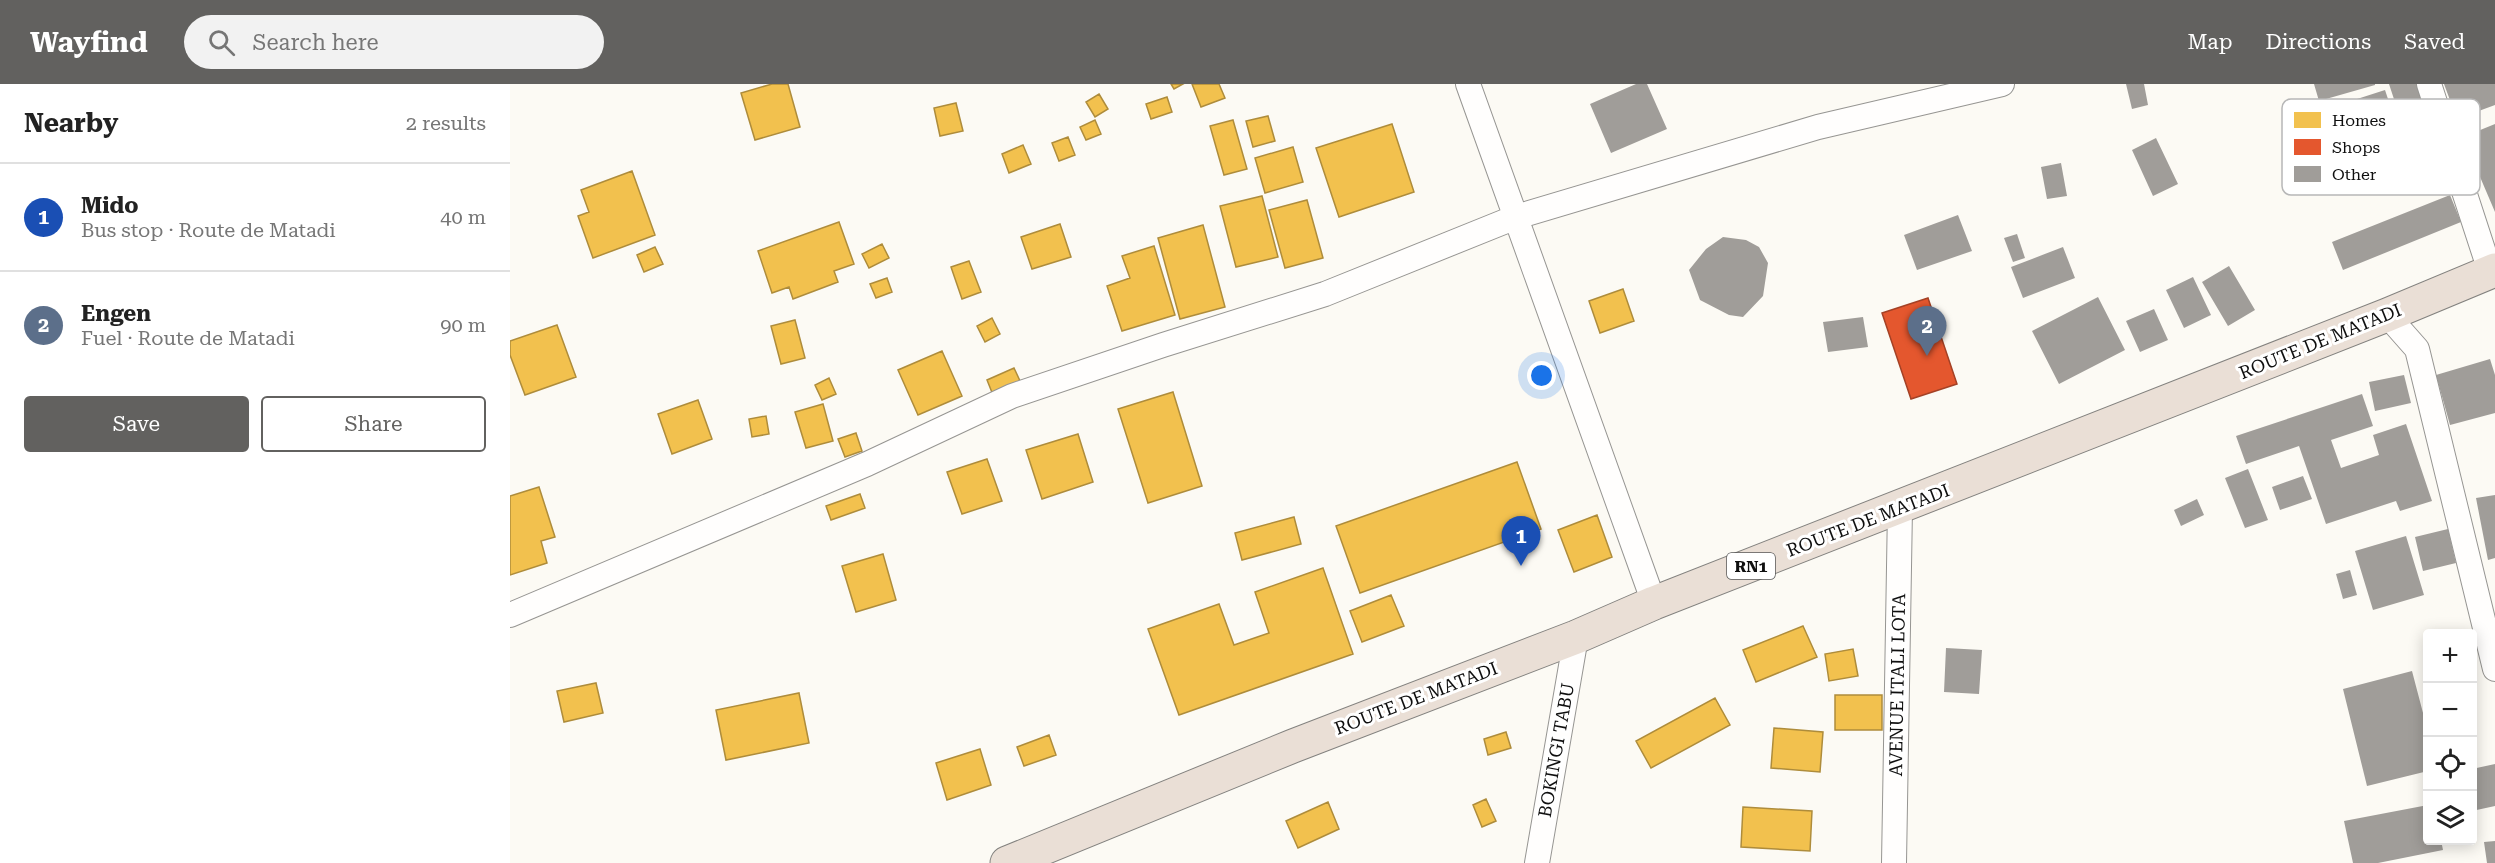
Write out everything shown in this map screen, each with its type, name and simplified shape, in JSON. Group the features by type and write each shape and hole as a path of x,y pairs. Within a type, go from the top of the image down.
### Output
{"highway":[{"name":"ROUTE DE MATADI","path":"1007,863 1293,746 1576,637 1654,603 2387,315 2493,270"}],"street":[{"path":"1468,84 1654,603"},
{"path":"510,615 867,464 1012,396 1325,294 1516,217 1818,127 2002,84"},
{"path":"2429,84 2434,99"},
{"path":"2467,195 2493,270"},
{"path":"2387,315 2417,349 2495,669"},
{"name":"AVENUE ITALI LOTA","path":"1893,863 1900,508"},
{"name":"BOKINGI TABU","path":"1537,863 1576,637"}],"building: Homes":[{"path":"772,84 788,84 800,127 755,140 741,93"},
{"path":"1171,84 1183,84 1174,89"},
{"path":"1192,84 1219,84 1225,98 1201,107"},
{"path":"1099,94 1108,109 1095,117 1086,102"},
{"path":"1167,97 1172,112 1151,119 1146,104"},
{"path":"956,103 963,131 940,136 934,108"},
{"path":"1268,116 1275,141 1253,147 1246,121"},
{"path":"1095,120 1101,134 1086,140 1080,127"},
{"path":"1233,120 1247,169 1224,175 1210,126"},
{"path":"1392,124 1414,192 1339,217 1316,148"},
{"path":"1068,137 1075,155 1059,161 1052,143"},
{"path":"1023,145 1031,164 1009,173 1002,154"},
{"path":"1293,147 1303,182 1265,193 1255,158"},
{"path":"632,171 655,235 593,258 578,216 589,212 581,190"},
{"path":"1262,196 1278,257 1236,267 1220,206"},
{"path":"1307,200 1323,258 1285,268 1269,210"},
{"path":"839,222 854,264 834,271 838,282 793,299 789,287 772,293 758,251"},
{"path":"1060,224 1071,257 1032,269 1021,237"},
{"path":"1203,225 1225,307 1180,319 1158,238"},
{"path":"882,244 889,258 869,268 862,254"},
{"path":"1154,246 1175,315 1122,331 1107,286 1130,278 1122,256"},
{"path":"655,247 663,264 644,272 637,255"},
{"path":"969,261 981,292 962,299 951,267"},
{"path":"887,278 892,292 876,298 870,284"},
{"path":"1623,289 1634,321 1600,333 1589,301"},
{"path":"992,318 1000,334 985,342 977,326"},
{"path":"795,320 805,358 781,364 771,326"},
{"path":"557,325 576,377 525,395 510,355 510,341"},
{"path":"942,351 962,396 918,415 898,370"},
{"path":"1014,368 1021,383 993,395 987,380"},
{"path":"829,378 836,394 822,400 815,385"},
{"path":"1173,392 1202,486 1148,503 1118,409"},
{"path":"698,400 712,439 672,454 658,414"},
{"path":"823,404 833,441 806,448 795,412"},
{"path":"766,416 769,434 752,437 749,419"},
{"path":"856,433 862,451 845,457 838,439"},
{"path":"1078,434 1093,482 1042,499 1026,450"},
{"path":"987,459 1002,501 962,514 947,472"},
{"path":"1517,462 1541,529 1360,593 1336,526"},
{"path":"539,487 555,537 541,541 547,563 510,575 510,496"},
{"path":"860,494 865,508 831,520 826,506"},
{"path":"1597,515 1612,557 1574,572 1558,530"},
{"path":"1294,517 1301,544 1242,560 1235,533"},
{"path":"883,554 896,600 856,612 842,566"},
{"path":"1323,568 1353,654 1179,715 1148,629 1219,604 1234,645 1269,633 1255,592"},
{"path":"1391,595 1404,626 1362,642 1350,611"},
{"path":"1803,626 1817,657 1756,682 1743,650"},
{"path":"1853,649 1858,676 1829,681 1825,654"},
{"path":"596,683 603,713 564,722 557,691"},
{"path":"799,693 809,743 726,760 716,710"},
{"path":"1835,695 1882,695 1882,730 1835,730"},
{"path":"1715,698 1730,725 1651,768 1636,741"},
{"path":"1774,728 1823,732 1820,772 1771,768"},
{"path":"1506,732 1511,748 1488,755 1484,739"},
{"path":"1049,735 1056,755 1024,766 1017,747"},
{"path":"980,749 991,785 947,800 936,763"},
{"path":"1486,799 1496,821 1482,827 1473,805"},
{"path":"1328,802 1339,829 1298,848 1286,821"},
{"path":"1743,807 1812,811 1810,851 1741,847"}],"building: Shops":[{"path":"1928,298 1957,384 1911,399 1882,313"}],"building: Other":[{"path":"1636,84 1647,84 1667,129 1611,153 1590,104"},
{"path":"2126,84 2144,84 2148,105 2132,109"},
{"path":"2314,84 2375,84 2326,99 2318,99"},
{"path":"2389,84 2417,84 2422,99 2394,99"},
{"path":"2444,84 2495,84 2495,105 2480,111 2480,99 2450,99"},
{"path":"2385,90 2388,99 2357,99"},
{"path":"2495,124 2495,212 2480,177 2480,130"},
{"path":"2156,138 2178,184 2153,196 2132,150"},
{"path":"2061,163 2067,196 2047,199 2041,167"},
{"path":"2450,195 2461,222 2343,270 2332,242"},
{"path":"1958,215 1972,251 1917,270 1904,235"},
{"path":"2017,234 2025,258 2013,262 2004,238"},
{"path":"1723,237 1746,240 1759,247 1768,263 1763,296 1743,317 1729,315 1700,300 1689,270 1706,249"},
{"path":"2063,247 2075,278 2023,298 2011,267"},
{"path":"2229,266 2255,310 2228,326 2202,282"},
{"path":"2193,277 2211,315 2184,328 2166,290"},
{"path":"2098,297 2125,350 2059,384 2032,331"},
{"path":"2154,309 2168,340 2140,352 2126,321"},
{"path":"1863,317 1868,347 1828,352 1823,322"},
{"path":"2490,359 2495,375 2495,413 2450,425 2436,375"},
{"path":"2404,375 2411,403 2375,411 2369,382"},
{"path":"2362,394 2373,426 2331,440 2341,468 2379,455 2373,435 2406,424 2432,501 2400,511 2396,501 2326,524 2299,446 2246,464 2236,436"},
{"path":"2248,469 2268,520 2245,528 2225,478"},
{"path":"2303,476 2312,499 2280,510 2272,487"},
{"path":"2495,495 2495,558 2488,560 2476,498"},
{"path":"2197,499 2204,515 2181,526 2174,510"},
{"path":"2448,529 2456,563 2423,571 2415,537"},
{"path":"2406,536 2424,595 2373,610 2355,551"},
{"path":"2350,570 2357,595 2343,599 2336,574"},
{"path":"1946,648 1982,650 1979,694 1944,692"},
{"path":"2412,671 2423,713 2423,772 2367,786 2343,689"},
{"path":"2495,764 2495,806 2477,810 2477,768"},
{"path":"2423,806 2423,845 2442,845 2443,850 2378,863 2353,863 2344,821"},
{"path":"2495,841 2495,863 2487,863 2484,842"}],"place":[{"name":"Engen","path":"1927,356"},
{"name":"Mido","path":"1521,566"}]}
